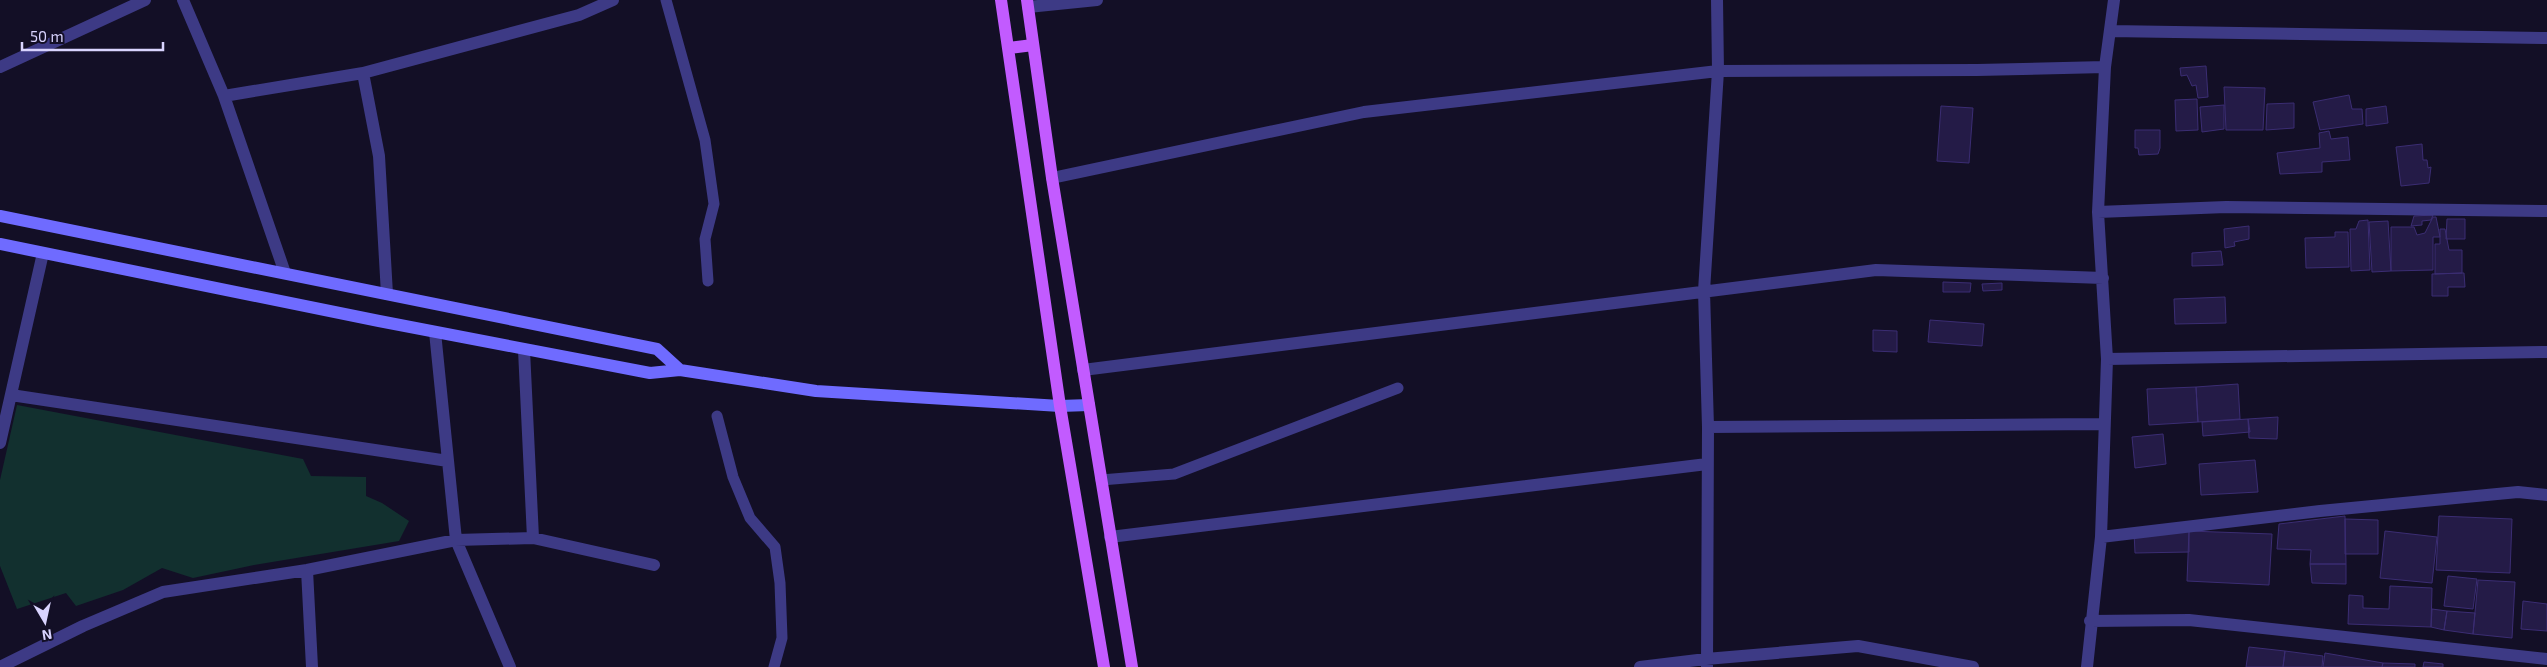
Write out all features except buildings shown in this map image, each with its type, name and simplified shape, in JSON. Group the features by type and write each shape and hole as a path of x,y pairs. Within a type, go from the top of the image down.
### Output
{"main road":[{"path":"1002,0 1060,406 1104,667"},
{"path":"1027,4 1052,178 1132,667"},
{"path":"1009,48 1033,45"},
{"path":"0,216 657,349 680,370"},
{"path":"0,244 524,350 650,373 680,370 816,391 1060,406 1089,405"}],"street":[{"path":"0,67 145,0"},
{"path":"183,0 224,96 286,274"},
{"path":"224,96 363,73 579,15 613,0"},
{"path":"1027,4 1097,0"},
{"path":"1706,663 1708,426 1704,291 1718,71 1717,0"},
{"path":"2087,667 2090,620 2101,537 2103,424 2107,359 2104,278 2098,212 2105,67 2114,0"},
{"path":"2110,31 2547,38"},
{"path":"1052,178 1364,112 1718,71 2105,67"},
{"path":"363,73 379,156 387,294"},
{"path":"2098,212 2226,207 2547,210"},
{"path":"0,443 43,253"},
{"path":"1083,370 1876,270 2104,278"},
{"path":"435,332 456,540 510,667"},
{"path":"524,350 533,538"},
{"path":"2107,359 2547,352"},
{"path":"11,395 448,461"},
{"path":"1708,426 2103,424"},
{"path":"1110,538 1707,464"},
{"path":"2101,537 2320,511 2508,493 2547,495"},
{"path":"0,666 84,626 163,592 306,570 456,540 533,538 654,565"},
{"path":"306,570 312,667"},
{"path":"2090,620 2189,620 2547,659"},
{"path":"1640,667 1706,663 1858,646 1973,667"}],"lane":[{"path":"666,0 705,140 714,204 705,240 708,281"},
{"path":"1101,480 1174,474 1398,388"},
{"path":"717,416 733,477 750,518 775,547 780,583 782,638 774,667"}],"green space":[{"path":"17,405 303,459 311,476 366,477 366,496 382,503 409,521 399,541 254,565 193,578 162,568 123,590 76,606 66,593 17,609 0,566 0,480"}]}
